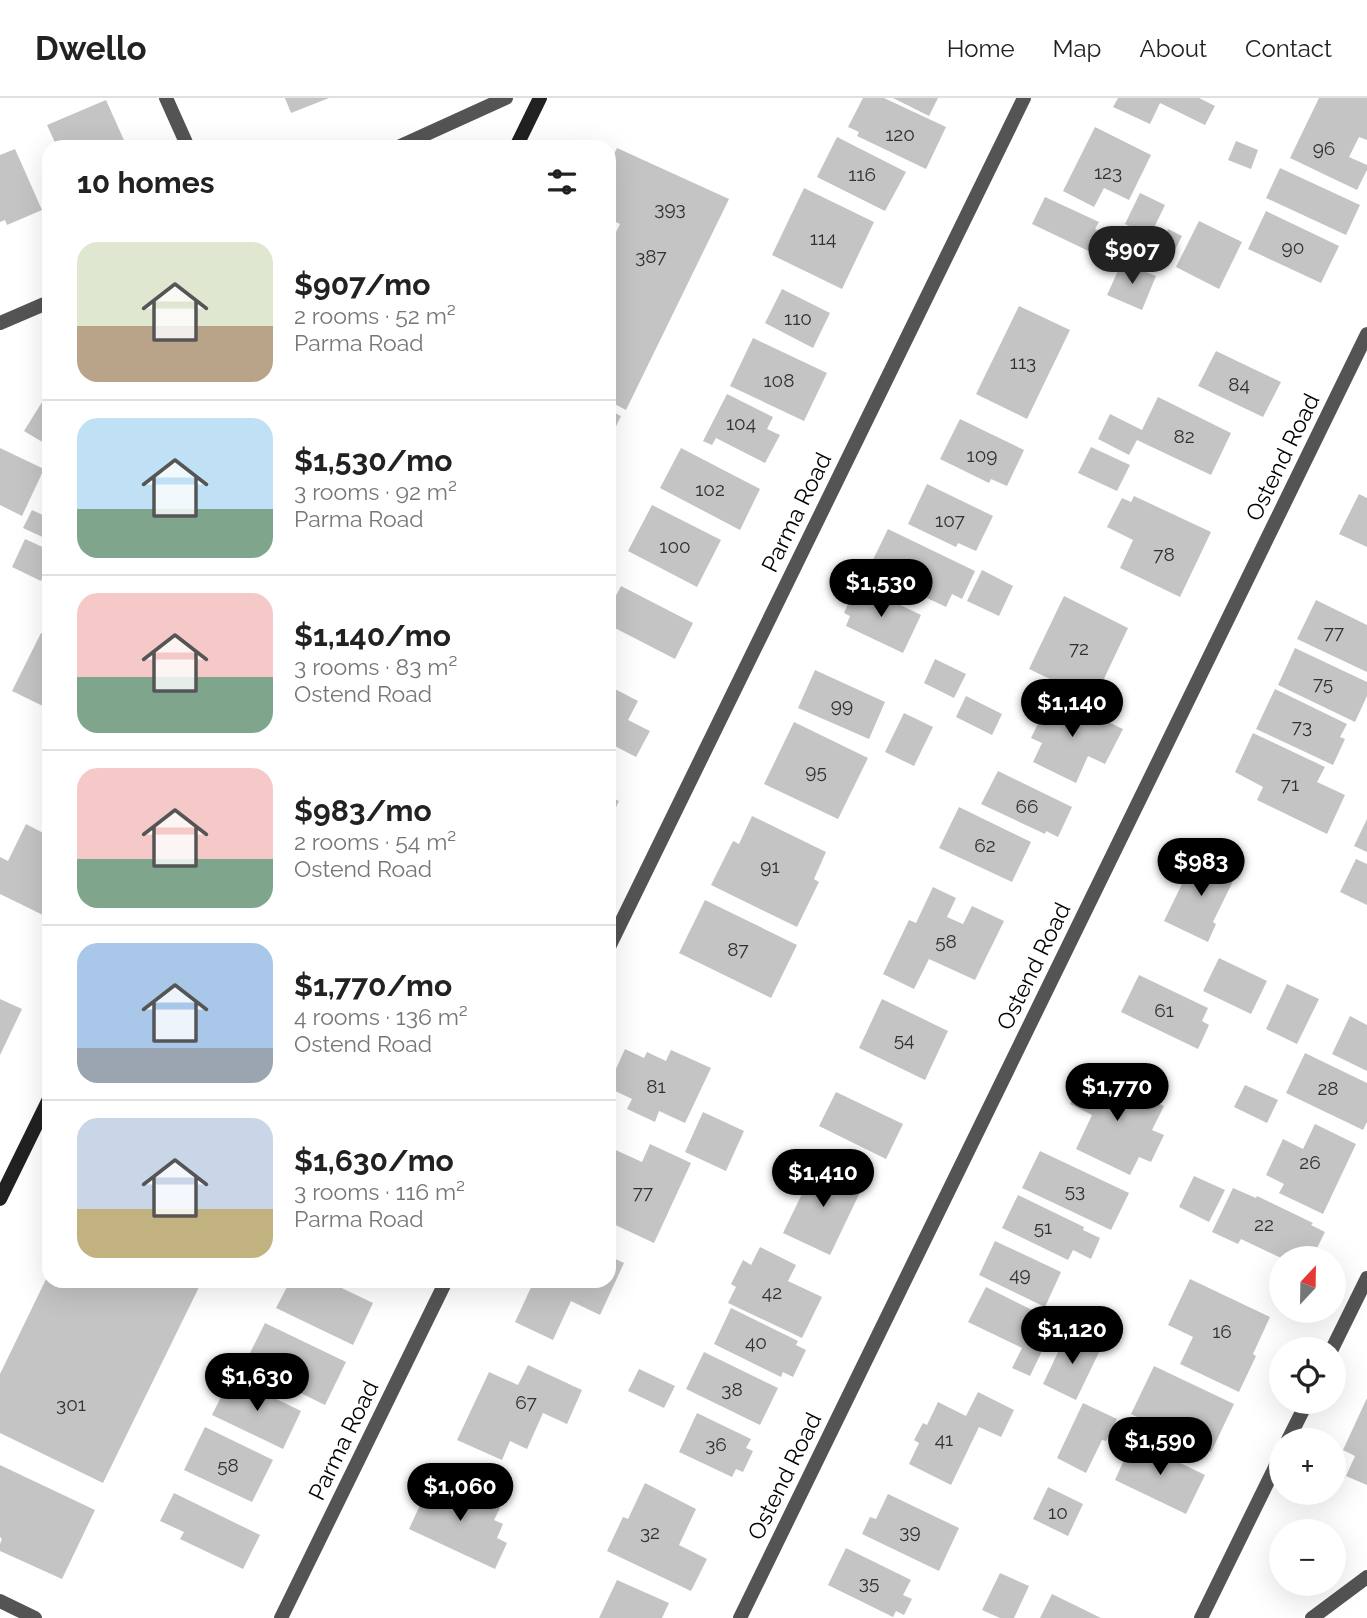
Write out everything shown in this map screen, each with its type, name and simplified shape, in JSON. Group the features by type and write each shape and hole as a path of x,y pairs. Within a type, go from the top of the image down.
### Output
{"main road":[{"path":"519,140 540,98"},
{"path":"0,1199 42,1113"}],"street":[{"path":"166,98 185,140"},
{"path":"413,140 506,98"},
{"name":"Parma Road","path":"616,933 1024,98"},
{"path":"0,323 42,305"},
{"name":"Ostend Road","path":"740,1618 1367,334"},
{"path":"1338,1337 1367,1278"},
{"name":"Parma Road","path":"281,1618 443,1288"},
{"path":"1201,1618 1269,1479"},
{"path":"1312,1618 1367,1577"},
{"path":"0,1601 35,1618"}],"building":[{"path":"285,98 329,98 291,113"},
{"path":"863,98 884,98 946,127 926,169 857,136 859,132 848,127"},
{"path":"893,98 938,98 929,116"},
{"path":"1118,98 1199,98 1215,106 1205,125 1160,103 1150,124 1113,107"},
{"path":"1319,98 1367,98 1367,140 1359,137 1349,157 1367,165 1357,190 1290,158"},
{"path":"106,100 124,140 54,140 47,125"},
{"path":"1095,127 1151,155 1129,200 1104,188 1094,207 1063,191"},
{"path":"837,137 906,172 885,211 817,177"},
{"path":"1236,141 1258,150 1251,169 1228,160"},
{"path":"617,148 729,199 626,410 616,405 616,232 620,224 616,222"},
{"path":"15,149 42,210 7,225 5,220 0,222 0,155"},
{"path":"1280,168 1360,205 1346,235 1266,198"},
{"path":"804,188 874,222 842,289 772,255"},
{"path":"1140,193 1165,205 1150,236 1125,224"},
{"path":"1045,197 1099,222 1095,229 1109,236 1099,256 1032,224"},
{"path":"1266,211 1339,246 1321,283 1248,249"},
{"path":"1199,221 1242,242 1219,289 1176,267"},
{"path":"1168,229 1182,236 1176,248 1162,241"},
{"path":"1122,262 1156,276 1142,310 1107,295"},
{"path":"782,289 830,313 813,348 765,323"},
{"path":"1019,306 1070,330 1027,419 976,394"},
{"path":"753,338 827,373 804,421 730,386"},
{"path":"1216,351 1281,382 1263,417 1198,386"},
{"path":"727,394 773,417 767,429 780,435 765,463 716,438 712,445 703,441"},
{"path":"1158,397 1231,433 1211,475 1137,440 1129,455 1098,439 1110,414 1142,430"},
{"path":"42,402 42,442 24,431"},
{"path":"616,414 621,416 616,426"},
{"path":"960,419 1024,450 1007,486 991,479 989,483 940,459"},
{"path":"1091,447 1130,465 1117,491 1078,473"},
{"path":"0,448 42,468 42,473 22,516 0,505"},
{"path":"681,448 760,489 740,530 660,488"},
{"path":"927,484 993,516 976,551 958,543 956,547 908,524"},
{"path":"1359,494 1367,498 1367,547 1339,534"},
{"path":"1134,496 1211,532 1180,597 1120,568 1133,540 1107,527 1122,498 1131,502"},
{"path":"652,505 721,540 697,587 628,551"},
{"path":"32,510 42,515 42,537 23,528"},
{"path":"888,529 975,571 962,599 952,594 946,607 868,570"},
{"path":"25,539 42,547 41,581 12,567"},
{"path":"982,570 1013,586 999,616 967,601"},
{"path":"857,584 921,615 903,653 846,626 850,616 844,613"},
{"path":"621,586 693,623 675,659 616,629 616,596"},
{"path":"1064,596 1128,628 1094,700 1029,669"},
{"path":"1316,600 1367,625 1367,672 1297,639"},
{"path":"41,633 42,634 42,706 12,691"},
{"path":"1295,648 1367,682 1367,696 1355,722 1278,685"},
{"path":"935,659 966,674 954,698 924,683"},
{"path":"815,670 885,702 869,739 798,708"},
{"path":"1275,689 1347,724 1340,737 1345,739 1333,765 1256,729"},
{"path":"616,690 638,701 628,720 650,731 636,757 616,747"},
{"path":"1052,695 1123,729 1105,764 1088,756 1076,783 1033,762 1042,743 1031,738"},
{"path":"966,696 1002,714 992,735 956,717"},
{"path":"904,713 933,727 914,766 885,752"},
{"path":"794,722 868,758 838,819 764,784"},
{"path":"1253,733 1325,767 1317,782 1345,795 1327,834 1257,800 1263,787 1235,772"},
{"path":"998,771 1072,807 1058,837 1046,831 1045,834 981,804"},
{"path":"959,807 1031,842 1012,882 939,848"},
{"path":"752,816 826,852 814,879 819,882 797,927 711,885 733,841 739,844"},
{"path":"1367,819 1367,852 1354,846"},
{"path":"26,824 42,832 42,915 0,894 0,857 8,861"},
{"path":"1197,853 1237,873 1213,922 1216,924 1208,942 1164,921"},
{"path":"1356,859 1367,864 1367,905 1340,892"},
{"path":"933,887 956,898 947,917 963,924 972,906 1004,921 975,980 929,959 914,989 883,974 909,920 916,923"},
{"path":"705,900 797,945 771,998 679,953"},
{"path":"1219,958 1267,981 1251,1014 1203,991"},
{"path":"1139,975 1208,1008 1202,1021 1209,1025 1198,1049 1121,1012"},
{"path":"1287,984 1319,999 1297,1044 1266,1029"},
{"path":"0,999 22,1009 0,1055"},
{"path":"882,999 948,1031 925,1080 859,1048"},
{"path":"1350,1016 1367,1025 1367,1071 1332,1054"},
{"path":"625,1049 644,1058 647,1052 666,1061 671,1050 711,1068 685,1123 659,1111 655,1122 627,1109 632,1099 616,1091 616,1069"},
{"path":"1305,1053 1367,1083 1367,1122 1363,1130 1286,1093"},
{"path":"1087,1069 1164,1106 1152,1130 1164,1135 1151,1162 1139,1157 1130,1175 1076,1149 1092,1115 1070,1104"},
{"path":"1245,1085 1278,1100 1267,1123 1234,1107"},
{"path":"836,1092 903,1124 886,1159 819,1126"},
{"path":"703,1112 744,1131 726,1171 685,1152"},
{"path":"1315,1124 1356,1144 1323,1214 1279,1193 1284,1184 1266,1175 1283,1139 1303,1149"},
{"path":"650,1144 691,1163 654,1243 616,1225 616,1150 642,1162"},
{"path":"1040,1151 1129,1193 1111,1230 1022,1188"},
{"path":"817,1163 863,1186 830,1255 783,1233"},
{"path":"1194,1176 1225,1190 1209,1222 1179,1207"},
{"path":"1233,1188 1256,1198 1257,1196 1313,1223 1311,1225 1325,1232 1318,1246 1269,1246 1269,1252 1241,1239 1238,1244 1212,1232"},
{"path":"1018,1195 1084,1227 1083,1230 1100,1238 1091,1259 1073,1250 1068,1260 1002,1228"},
{"path":"995,1241 1061,1272 1045,1307 979,1275"},
{"path":"760,1247 796,1265 788,1281 822,1297 802,1338 728,1303 736,1287 731,1284 743,1260 751,1265"},
{"path":"616,1259 624,1263 616,1280"},
{"path":"1190,1279 1269,1317 1253,1354 1256,1356 1239,1392 1180,1364 1193,1337 1168,1325"},
{"path":"42,1287 199,1288 103,1483 0,1433 0,1374"},
{"path":"986,1287 1056,1322 1030,1376 1012,1368 1022,1348 968,1322"},
{"path":"286,1288 342,1288 373,1303 353,1345 276,1308"},
{"path":"531,1288 612,1288 600,1315 571,1301 553,1340 515,1322"},
{"path":"731,1308 798,1341 796,1345 806,1350 793,1377 783,1372 781,1377 714,1344"},
{"path":"265,1323 346,1362 325,1405 244,1365"},
{"path":"1068,1331 1101,1348 1076,1400 1043,1384"},
{"path":"704,1352 778,1388 760,1425 686,1389"},
{"path":"528,1365 582,1390 567,1424 543,1413 527,1449 510,1441 502,1460 457,1440 489,1372 518,1385"},
{"path":"1154,1366 1234,1404 1211,1452 1131,1414"},
{"path":"639,1369 675,1386 664,1408 628,1391"},
{"path":"231,1377 301,1411 283,1449 212,1415"},
{"path":"978,1392 1014,1410 1001,1437 979,1427 951,1485 909,1464 919,1443 914,1440 923,1423 927,1425 938,1402 966,1416"},
{"path":"1367,1398 1367,1485 1346,1476 1355,1456 1346,1452 1346,1444"},
{"path":"1083,1403 1117,1419 1106,1441 1102,1440 1086,1473 1057,1458"},
{"path":"697,1413 751,1439 746,1448 753,1451 743,1472 736,1469 732,1477 679,1452"},
{"path":"205,1427 273,1460 252,1502 184,1470"},
{"path":"1133,1440 1205,1475 1186,1514 1115,1480"},
{"path":"0,1465 95,1510 62,1579 0,1551"},
{"path":"433,1477 500,1508 494,1520 503,1524 497,1538 507,1543 495,1569 409,1529"},
{"path":"645,1483 696,1509 679,1545 707,1559 691,1591 607,1551 623,1517 628,1519"},
{"path":"1048,1487 1083,1504 1068,1536 1033,1519"},
{"path":"174,1493 260,1535 243,1569 180,1539 184,1532 160,1521"},
{"path":"888,1494 959,1528 939,1571 862,1534 870,1517 876,1519"},
{"path":"846,1548 911,1580 903,1595 912,1599 904,1615 896,1611 893,1617 828,1585"},
{"path":"1000,1573 1029,1586 1014,1618 1000,1618 982,1610"},
{"path":"617,1580 669,1603 662,1618 599,1618"},
{"path":"1052,1594 1101,1618 1040,1618"}]}
